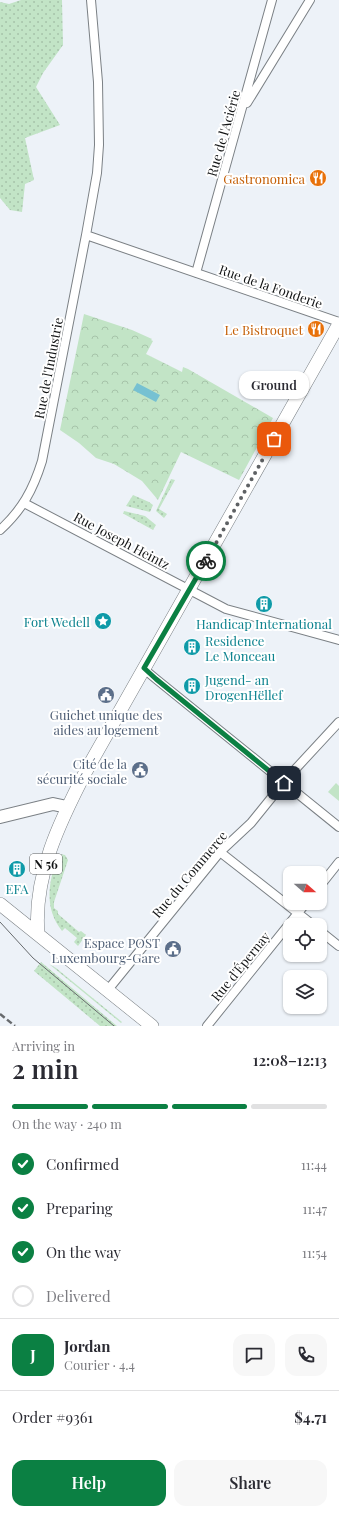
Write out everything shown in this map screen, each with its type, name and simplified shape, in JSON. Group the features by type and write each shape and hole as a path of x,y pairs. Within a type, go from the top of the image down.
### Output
{"main road":[{"name":"N 56","path":"38,934 38,904 43,872 67,807 339,323"},
{"path":"4,907 107,992 126,1004 152,1026"}],"street":[{"name":"Rue de l'Industrie","path":"0,530 11,520 24,503 36,479 42,461 97,173 99,144 98,82 91,0"},
{"name":"Rue de l'Aciérie","path":"196,273 272,0"},
{"path":"242,110 310,0"},
{"path":"86,236 196,273"},
{"name":"Rue de la Fonderie","path":"196,273 339,323"},
{"name":"Rue Joseph Heintz","path":"24,503 226,609 339,640"},
{"path":"144,668 339,827"},
{"name":"Rue du Commerce","path":"107,992 220,852 251,823 284,783 339,722"},
{"path":"0,817 53,804 67,807"},
{"path":"220,852 304,918"},
{"path":"327,877 339,862"},
{"name":"Rue d'Épernay","path":"207,1026 300,910"},
{"path":"327,937 339,946"}],"green space":[{"path":"21,0 62,0 63,45 43,73 36,87 60,125 25,138 34,180 25,184 22,212 10,210 0,198 0,2 9,4"},
{"path":"84,314 132,330 152,339 151,340 153,341 146,354 182,372 183,367 188,369 273,418 239,480 181,452 158,500 142,481 114,464 96,458 79,443 60,430"},
{"path":"171,479 175,480 159,509 167,514 164,518 156,511"},
{"path":"133,495 153,505 150,512 126,506"},
{"path":"124,511 145,516 156,525 153,530 123,514"},
{"path":"336,783 339,786 339,801 328,792"},
{"path":"58,855 65,855 68,860 54,902 54,908 58,911 58,914 79,932 81,931 86,935 78,946 74,942 77,938 65,928 62,931 56,922 50,903 50,884 52,874"},
{"path":"41,962 117,1026 100,1026 34,971"},
{"path":"49,964 56,968 122,1022 121,1023"}],"water":[{"path":"137,383 160,395 156,402 133,390"}],"tram line":[{"path":"0,922 33,958 114,1026"}],"railway":[{"path":"0,1014 15,1026"}],"way so far":[{"path":"206,561 274,439"}],"place":[{"name":"Gastronomica","path":"318,178"},
{"name":"Le Bistroquet","path":"316,329"},
{"name":"Ground","path":"274,439"},
{"name":"Handicap International","path":"264,604"},
{"name":"Fort Wedell","path":"103,621"},
{"name":"Residence Le Monceau","path":"192,647"},
{"name":"Jugend- an DrogenHëllef","path":"192,686"},
{"name":"Guichet unique des aides au logement","path":"106,695"},
{"name":"Cité de la sécurité sociale","path":"140,770"},
{"name":"EFA","path":"17,869"},
{"name":"Espace POST Luxembourg-Gare","path":"173,949"}],"route":[{"path":"206,561 144,668 284,783"}]}
